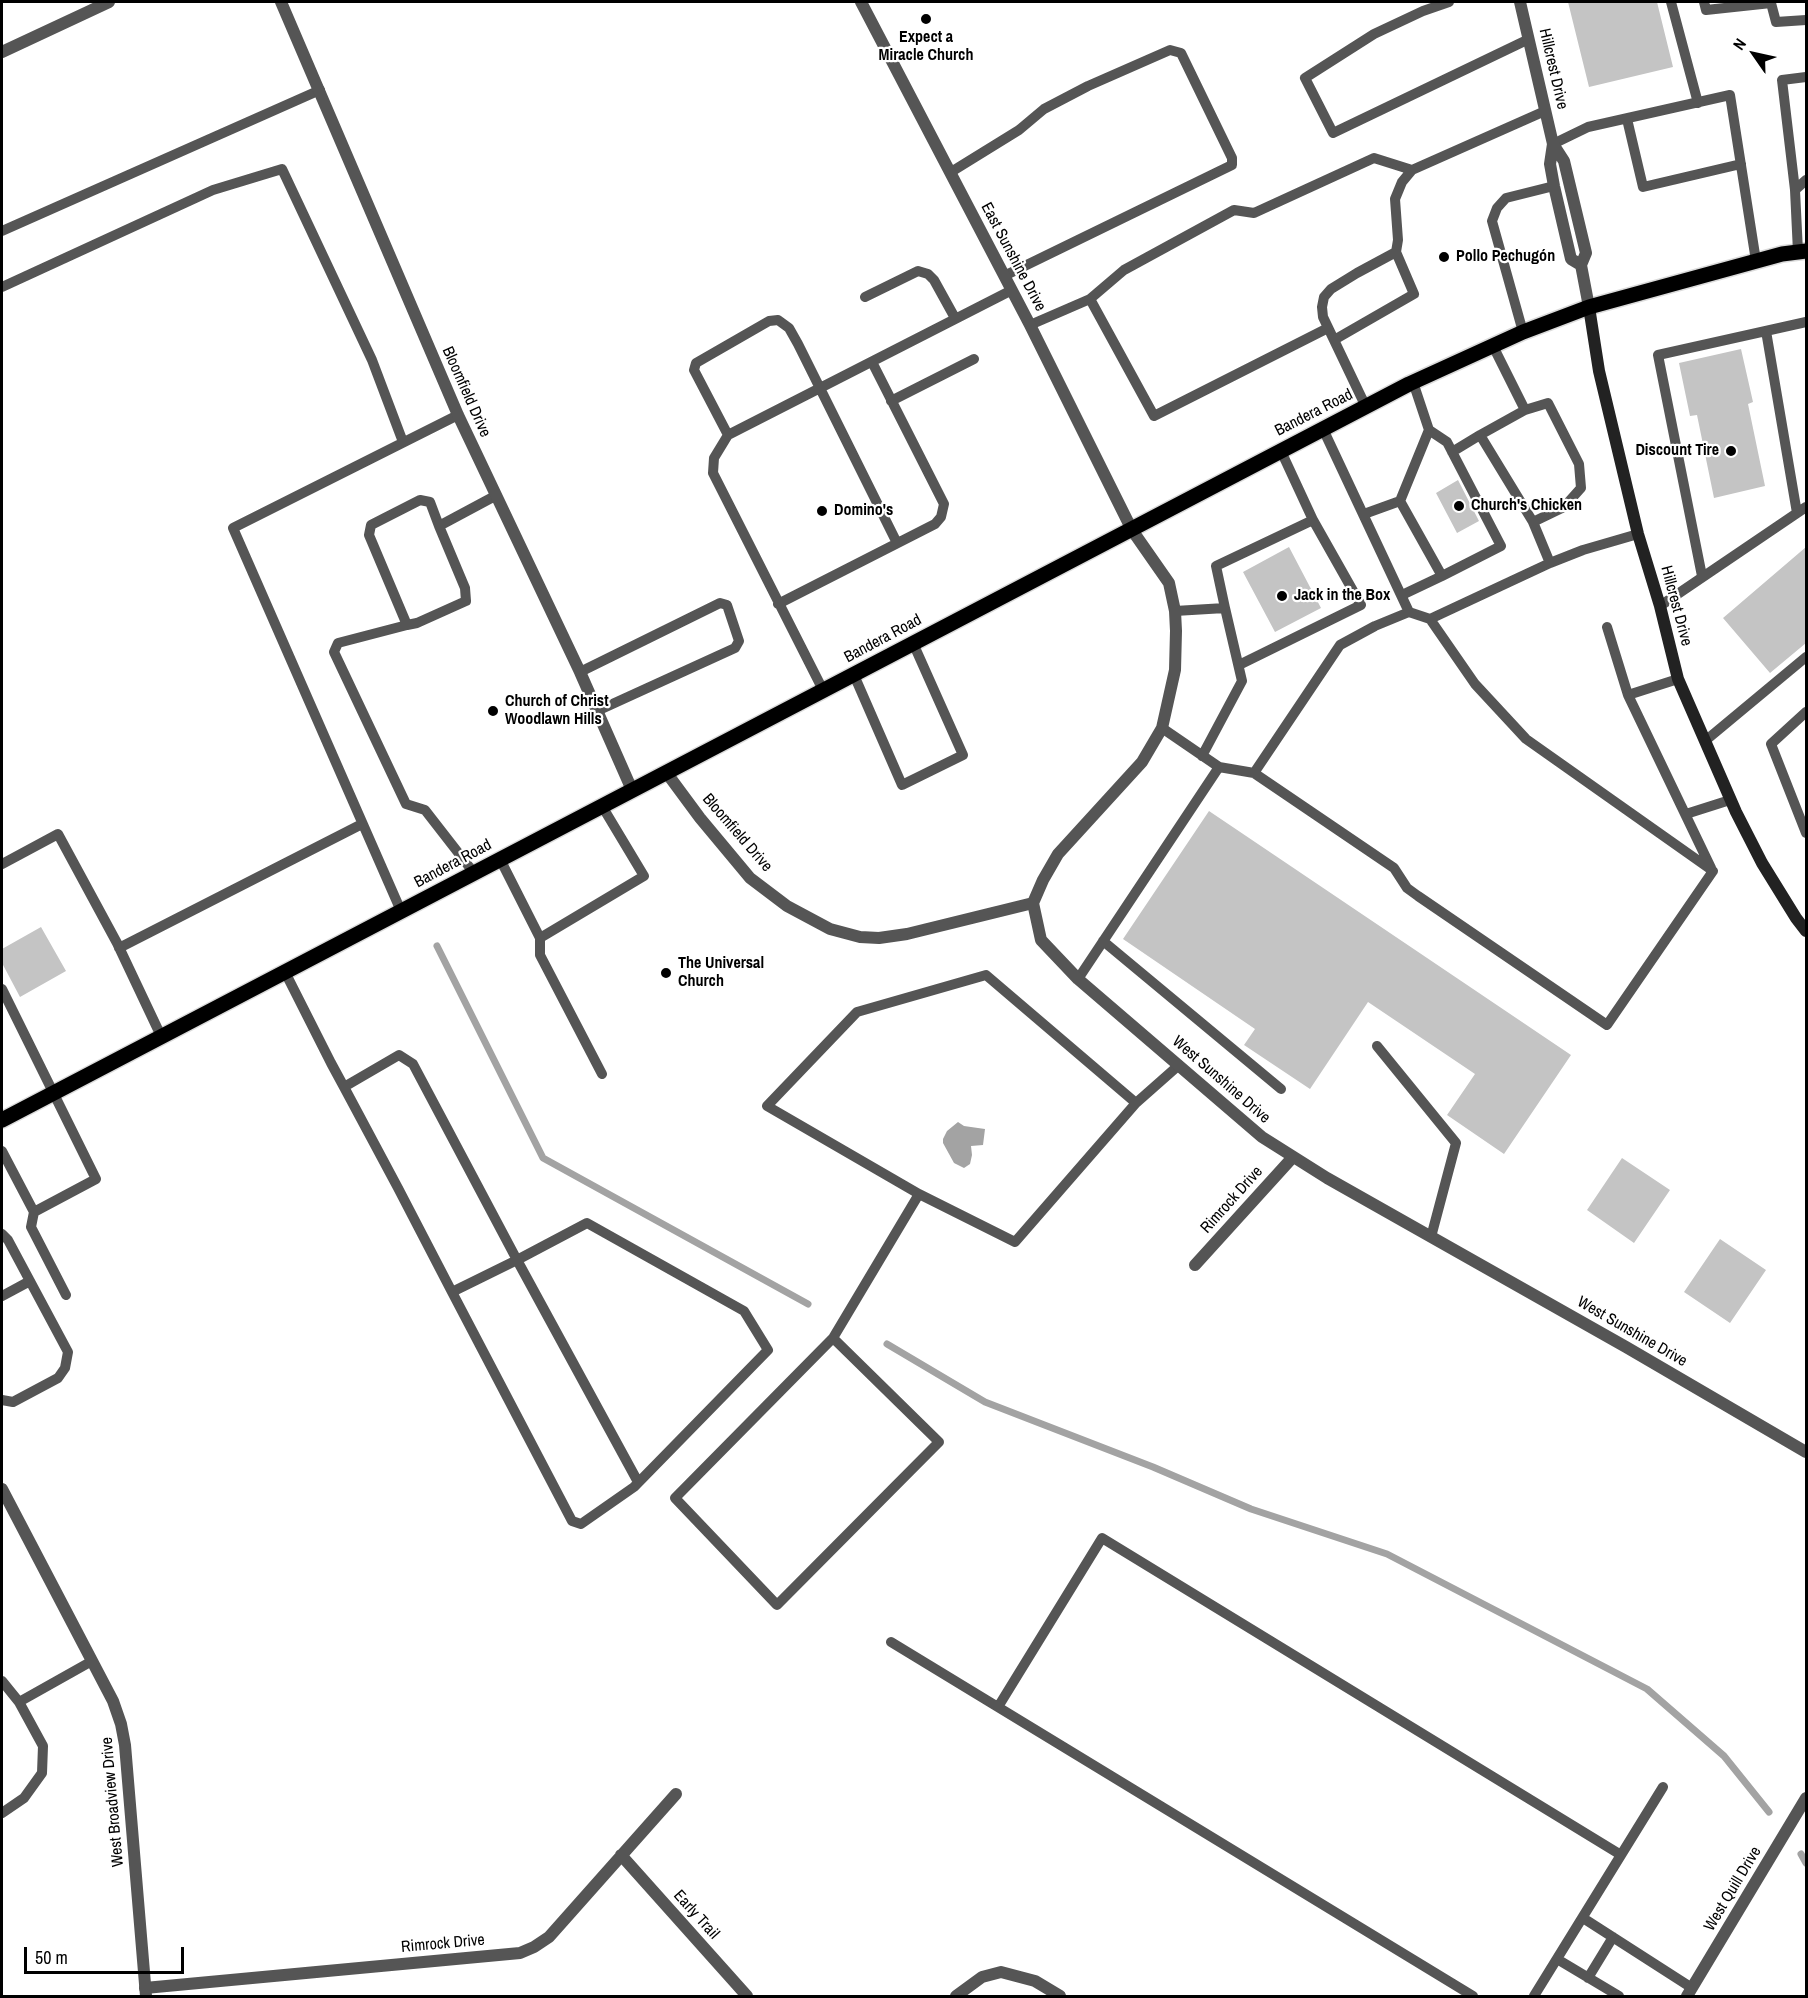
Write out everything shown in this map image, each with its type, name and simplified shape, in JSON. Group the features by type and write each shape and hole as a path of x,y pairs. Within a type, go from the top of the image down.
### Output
{"main road":[{"name":"Bandera Road","path":"2,1120 1413,382 1523,332 1589,307 1756,261 1802,251"},
{"name":"Hillcrest Drive","path":"1589,307 1599,371 1638,534 1660,606 1678,680 1730,800 1762,863 1806,931"}],"street":[{"path":"2,52 109,2"},
{"name":"Bloomfield Drive","path":"280,2 320,90 458,415 580,672 632,790"},
{"name":"East Sunshine Drive","path":"861,2 1030,325 1132,530"},
{"name":"Hillcrest Drive","path":"1520,2 1553,144 1564,161 1586,253 1581,266 1589,307"},
{"name":"Hillcrest Drive","path":"1553,144 1550,165 1554,186 1571,259 1581,266"},
{"path":"1033,903 1058,854 1142,762 1162,728 1175,670 1175,610 1169,583 1132,530"},
{"name":"Bloomfield Drive","path":"666,772 700,818 750,878 788,906 830,929 860,937 879,938 907,934 1033,903"},
{"name":"West Sunshine Drive","path":"1033,903 1041,940 1078,979 1262,1137 1431,1237 1806,1452"},
{"name":"Rimrock Drive","path":"1195,1265 1293,1157"},
{"name":"West Broadview Drive","path":"2,1489 113,1701 121,1724 125,1744 146,1992"},
{"name":"Rimrock Drive","path":"146,1992 520,1953 549,1936 676,1794"},
{"name":"West Quill Drive","path":"1689,1992 1806,1798"},
{"name":"Early Trail","path":"621,1855 747,1996"},
{"path":"956,1996 982,1977 1001,1972 1035,1981 1060,1996"}],"lane":[{"path":"1449,2 1374,33 1305,78 1333,133 1529,39"},
{"path":"1671,2 1698,103"},
{"path":"1704,2 1706,10 1771,3 1776,22 1806,20"},
{"path":"951,172 1019,130 1044,109 1088,86 1170,50 1181,53 1232,158 1232,165 1004,276"},
{"path":"1802,251 1782,80 1806,77"},
{"path":"2,231 320,90"},
{"path":"1553,144 1588,127 1730,95 1756,261"},
{"path":"1334,340 1414,294 1396,252 1398,240 1395,199 1402,182 1412,170 1545,111"},
{"path":"1627,119 1643,188 1741,164"},
{"path":"1030,325 1090,299 1124,270 1234,210 1254,213 1374,158 1412,170"},
{"path":"2,287 213,190 282,169 372,360 403,442"},
{"path":"1795,190 1806,180"},
{"path":"1523,332 1492,221 1497,208 1506,198 1554,186"},
{"path":"1366,407 1323,317 1322,307 1324,297 1331,289 1396,252"},
{"path":"865,297 918,271 928,274 934,280 955,318"},
{"path":"823,690 713,473 714,458 728,435 1012,290"},
{"path":"1090,299 1154,416 1329,328"},
{"path":"728,435 694,370 696,363 769,321 778,320 789,328 798,344 897,543"},
{"path":"1702,576 1658,355 1806,322"},
{"path":"1660,606 1802,510 1766,331"},
{"path":"1493,346 1525,410"},
{"path":"891,401 974,359"},
{"path":"778,604 935,525 942,517 944,504 872,362"},
{"path":"1402,595 1501,546 1447,442 1429,430 1413,382"},
{"path":"1452,452 1525,410 1548,403 1580,464 1581,488 1564,507 1533,522"},
{"path":"400,911 232,528 458,415"},
{"path":"1323,429 1409,612"},
{"path":"1364,514 1400,501 1429,430"},
{"path":"1480,435 1533,522 1550,563"},
{"path":"1239,665 1361,605 1313,520 1281,451"},
{"path":"439,526 495,496"},
{"path":"407,625 369,535 370,525 420,500 430,502 465,588 465,601 417,623 338,643 334,652 406,804 425,810 474,873"},
{"path":"1400,501 1442,576"},
{"path":"1202,756 1242,681 1216,566 1313,520"},
{"path":"1430,619 1550,563 1583,550 1638,534"},
{"path":"580,672 720,603 727,605 739,641 735,648 597,711"},
{"path":"1175,610 1225,608"},
{"path":"1254,773 1340,645 1375,626 1409,612 1430,619 1474,684 1526,740 1713,871"},
{"path":"1606,627 1628,695 1713,871"},
{"path":"854,675 902,785 963,755 913,643"},
{"path":"1705,741 1806,657"},
{"path":"1628,695 1678,680"},
{"path":"1806,712 1771,744 1806,833"},
{"path":"1162,728 1219,767 1254,773 1394,868 1407,888 1418,896 1607,1025 1713,871"},
{"path":"1078,979 1219,767"},
{"path":"1686,814 1730,800"},
{"path":"540,938 644,876 602,806"},
{"path":"119,948 362,824"},
{"path":"2,864 58,834 119,948 161,1036"},
{"path":"500,859 540,938 540,955 602,1074"},
{"path":"1103,941 1281,1089"},
{"path":"285,972 344,1087 572,1521 580,1524 638,1482 768,1350 744,1311 587,1223 452,1292"},
{"path":"1136,1103 986,975 857,1012 767,1106 919,1194 1015,1242 1136,1103 1179,1065"},
{"path":"2,989 96,1179 34,1212"},
{"path":"1377,1046 1456,1143 1431,1237"},
{"path":"344,1087 399,1055 413,1064 638,1482"},
{"path":"2,1151 34,1212 31,1227 66,1295"},
{"path":"833,1338 939,1442 777,1605 675,1498 833,1338 919,1194"},
{"path":"2,1234 8,1240 68,1352 65,1368 58,1378 13,1402 2,1400"},
{"path":"2,1296 30,1281"},
{"path":"998,1707 1102,1538 1621,1855"},
{"path":"891,1642 1473,1996"},
{"path":"19,1702 92,1661"},
{"path":"2,1681 19,1702 43,1746 42,1773 24,1798 2,1814"},
{"path":"1534,1996 1663,1787"},
{"path":"1583,1918 1689,1992"},
{"path":"1588,1978 1613,1937"},
{"path":"1557,1959 1619,1996"}],"shaded area":[{"path":"958,1122 964,1126 985,1129 983,1145 971,1146 970,1164 964,1168 954,1163 943,1143 947,1131"}],"building":[{"path":"1568,2 1657,2 1673,67 1589,87"},
{"name":"Discount Tire","path":"1741,349 1753,402 1748,404 1765,486 1714,498 1697,415 1690,416 1679,363"},
{"name":"Church's Chicken","path":"1458,480 1479,521 1457,533 1436,493"},
{"path":"1289,547 1321,608 1275,632 1243,572"},
{"path":"1806,547 1806,643 1770,673 1723,618"},
{"path":"1209,811 1571,1055 1504,1154 1447,1115 1475,1074 1368,1002 1310,1089 1244,1045 1255,1029 1123,939"},
{"path":"41,927 66,971 20,997 2,963 2,949"},
{"path":"1622,1158 1670,1190 1634,1243 1587,1210"},
{"path":"1720,1239 1766,1270 1730,1323 1684,1292"}],"waterway":[{"path":"437,946 543,1158 808,1304"},
{"path":"887,1344 985,1402 1153,1467 1251,1509 1387,1554 1647,1689 1724,1756 1769,1812"},
{"path":"1801,1854 1806,1863"}],"place":[{"name":"Expect a Miracle Church","path":"926,19"},
{"name":"Pollo Pechugón","path":"1444,257"},
{"name":"Discount Tire","path":"1731,451"},
{"name":"Church's Chicken","path":"1459,506"},
{"name":"Domino's","path":"822,511"},
{"name":"Jack in the Box","path":"1282,596"},
{"name":"Church of Christ Woodlawn Hills","path":"493,711"},
{"name":"The Universal Church","path":"666,973"}]}
